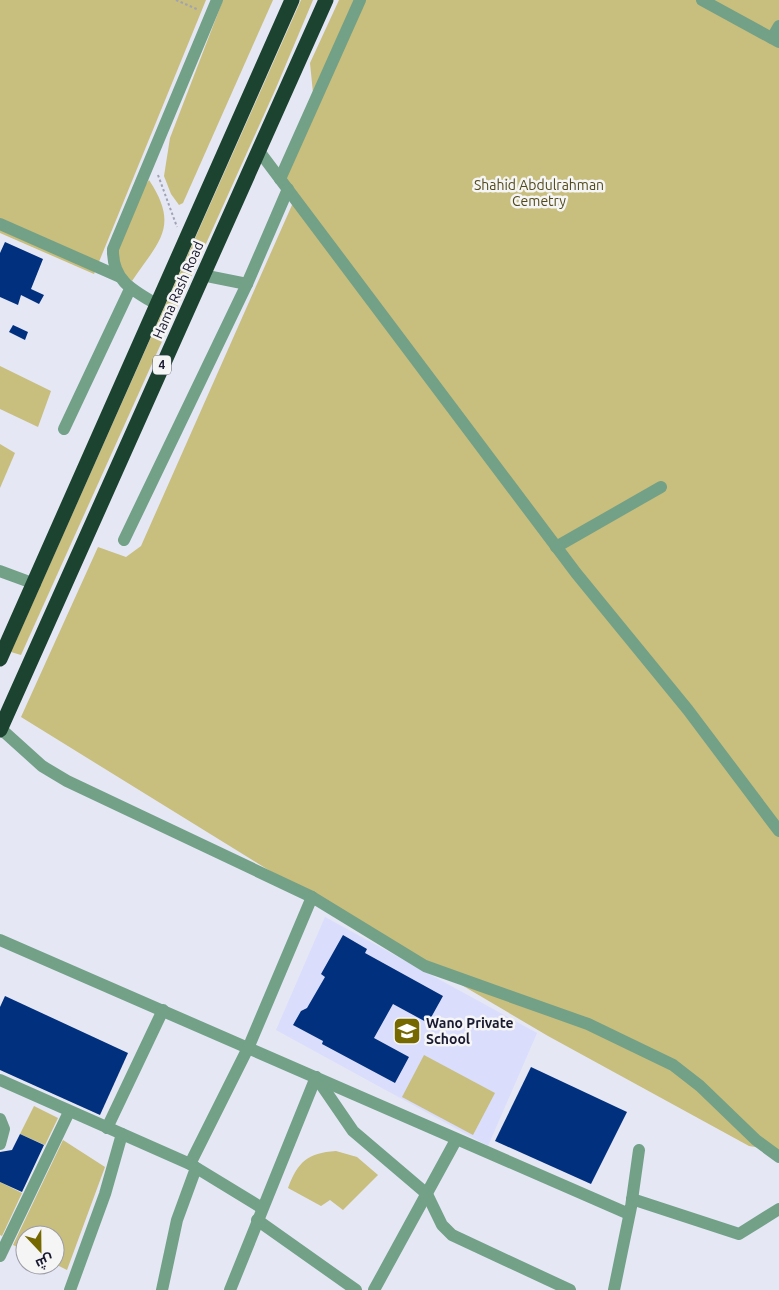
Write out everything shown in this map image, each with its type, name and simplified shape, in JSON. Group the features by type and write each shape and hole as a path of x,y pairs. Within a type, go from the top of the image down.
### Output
{"highway":[{"name":"Hama Rash Road","path":"0,659 292,0"},
{"name":"Hama Rash Road","path":"0,730 326,0"}],"street":[{"path":"118,276 113,258 115,241 217,0"},
{"path":"280,179 360,0"},
{"path":"702,0 775,40 779,26"},
{"path":"259,151 556,547 688,710 779,831"},
{"path":"124,540 247,284 288,190"},
{"path":"0,224 118,276 130,289 158,305"},
{"path":"202,276 247,284"},
{"path":"64,429 130,289"},
{"path":"556,547 661,487"},
{"path":"0,570 34,584"},
{"path":"0,730 42,766 67,781 312,898 425,966 588,1024 672,1065 700,1086 756,1140 779,1157"},
{"path":"162,1290 175,1226 193,1166 248,1046 312,898"},
{"path":"0,940 248,1046 456,1140 629,1214"},
{"path":"107,1128 163,1010"},
{"path":"316,1077 353,1131 427,1194 442,1225 452,1235 570,1290"},
{"path":"230,1290 316,1077"},
{"path":"0,1080 193,1166 262,1208"},
{"path":"0,1256 69,1112"},
{"path":"0,1120 4,1129 0,1144"},
{"path":"70,1290 105,1194 122,1134"},
{"path":"374,1290 456,1140"},
{"path":"614,1290 632,1199 639,1150"},
{"path":"632,1199 739,1234 779,1208"},
{"path":"257,1220 356,1290"}],"path":[{"path":"176,0 210,14"},
{"path":"156,170 184,242"}],"shaded area":[{"name":"Wano Private School","path":"325,917 537,1033 488,1146 276,1030"}],"green space":[{"path":"0,0 206,0 94,274 0,233"},
{"path":"223,0 273,0 183,203 179,205 171,194 164,176 170,138"},
{"path":"301,0 313,0 276,88 21,655 11,652"},
{"name":"Shahid Abdulrahman Cemetry","path":"339,0 779,0 779,1151 749,1146 548,1036 312,897 21,717 98,547 126,557 141,546 292,205 285,176 315,113 310,63"},
{"path":"149,180 163,210 164,222 157,244 132,281 123,271 118,259 119,246 122,231 128,217"},
{"path":"0,366 51,391 38,427 0,409"},
{"path":"0,444 15,453 0,488"},
{"path":"424,1055 495,1093 473,1135 402,1097"},
{"path":"34,1106 58,1118 45,1145 20,1134"},
{"path":"63,1140 105,1167 67,1270 65,1269 65,1225 23,1225"},
{"path":"336,1151 357,1157 378,1175 343,1210 330,1200 321,1206 288,1188 300,1165 305,1160 318,1154"},
{"path":"0,1182 22,1193 2,1236 0,1235"}],"building":[{"path":"5,242 43,259 31,289 44,295 39,304 21,295 18,305 0,297 0,253"},
{"path":"13,325 28,332 25,340 9,332"},
{"path":"343,935 367,949 365,953 443,996 428,1023 393,1004 374,1038 409,1057 395,1083 322,1044 323,1041 293,1025 301,1011 307,1008 325,977 321,974"},
{"path":"5,996 128,1053 100,1115 0,1070 0,1007"},
{"path":"531,1067 627,1112 591,1184 495,1141"},
{"path":"20,1134 44,1145 22,1192 0,1182 0,1152 12,1150"}],"place":[{"name":"Wano Private School","path":"407,1031"}]}
